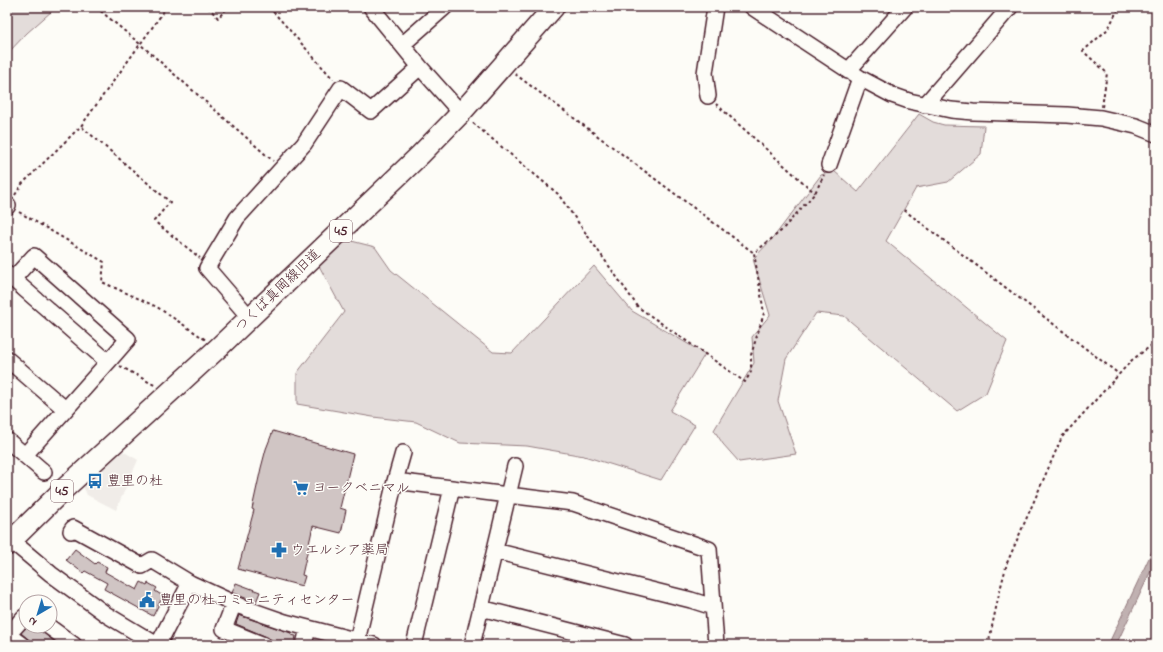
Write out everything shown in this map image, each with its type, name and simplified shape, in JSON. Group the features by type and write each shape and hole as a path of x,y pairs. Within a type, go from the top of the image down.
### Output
{"main road":[{"name":"つくば真岡線旧道","path":"9,541 250,318 420,155 461,113 554,7"}],"street":[{"path":"371,7 420,67 461,113"},
{"path":"402,45 445,7"},
{"path":"708,96 705,73 715,7"},
{"path":"752,7 854,74 892,95 925,105 951,110 1067,115 1115,120 1156,134"},
{"path":"829,165 854,74 905,7"},
{"path":"925,105 1010,7"},
{"path":"250,318 207,268 237,218 283,169 304,144 341,88 371,111 420,67"},
{"path":"25,455 108,362 128,339 34,256 10,276 108,362"},
{"path":"7,359 65,410"},
{"path":"8,444 25,455 44,472"},
{"path":"356,643 402,453"},
{"path":"472,645 515,466"},
{"path":"395,481 573,503 709,549 716,645"},
{"path":"414,645 452,488"},
{"path":"71,532 73,528 142,566 152,560 190,583 234,603 285,622 356,643 374,645"},
{"path":"9,541 106,615 158,645 190,583"},
{"path":"495,551 684,598 713,607"},
{"path":"234,603 224,629 264,645"},
{"path":"481,608 626,645"},
{"path":"18,623 8,634 22,645"},
{"path":"304,645 308,628"},
{"path":"58,633 74,645"}],"path":[{"path":"96,7 283,169"},
{"path":"167,7 81,126 22,184 8,206 104,262 102,282 157,307 218,348"},
{"path":"208,7 218,18 228,7"},
{"path":"269,7 341,88"},
{"path":"1101,118 1107,73 1083,51 1108,29 1119,7"},
{"path":"461,113 558,194 638,307 745,382 751,372 751,356 764,312 754,253 504,65"},
{"path":"708,96 815,193"},
{"path":"81,126 170,202 154,221 194,255 209,264"},
{"path":"754,253 781,231 815,193 829,165"},
{"path":"904,210 1119,374"},
{"path":"988,645 1007,563 1062,437 1132,360 1156,342"},
{"path":"108,362 115,363 170,393"}],"shaded area":[{"path":"7,7 54,7 52,11 27,33 7,54"},
{"path":"919,114 933,122 944,125 984,126 981,154 948,182 916,188 886,241 1007,341 986,393 957,411 844,316 816,313 786,359 778,401 796,454 739,462 723,444 714,430 754,363 752,337 770,315 753,259 773,238 821,175 834,171 858,192"},
{"path":"324,234 375,247 391,270 493,352 512,353 594,266 632,311 705,354 670,411 695,425 661,480 584,456 527,446 460,443 416,422 373,417 297,404 297,373 344,312 311,251"},
{"path":"121,450 138,460 116,510 87,495 83,486"},
{"path":"1156,543 1156,560 1116,645 1108,645"}],"building":[{"name":"ヨークベニマル","path":"273,431 353,454 340,508 346,510 341,533 313,526 302,575 305,576 302,586 238,569 254,510 252,509 261,468"},
{"path":"75,549 95,564 97,562 107,567 105,572 137,590 141,582 147,585 148,583 157,588 155,591 163,596 153,616 104,589 107,583 85,571 83,573 66,560"},
{"path":"236,583 260,592 256,602 232,593"},
{"path":"239,615 291,633 291,635 296,636 294,645 276,643 267,637 236,624"},
{"path":"22,634 45,634 59,645 35,645"}],"place":[{"name":"豊里の杜","path":"95,481"},
{"name":"ヨークベニマル","path":"301,488"},
{"name":"ウエルシア薬局","path":"279,550"},
{"name":"豊里の杜コミュニティセンター","path":"147,600"}]}
